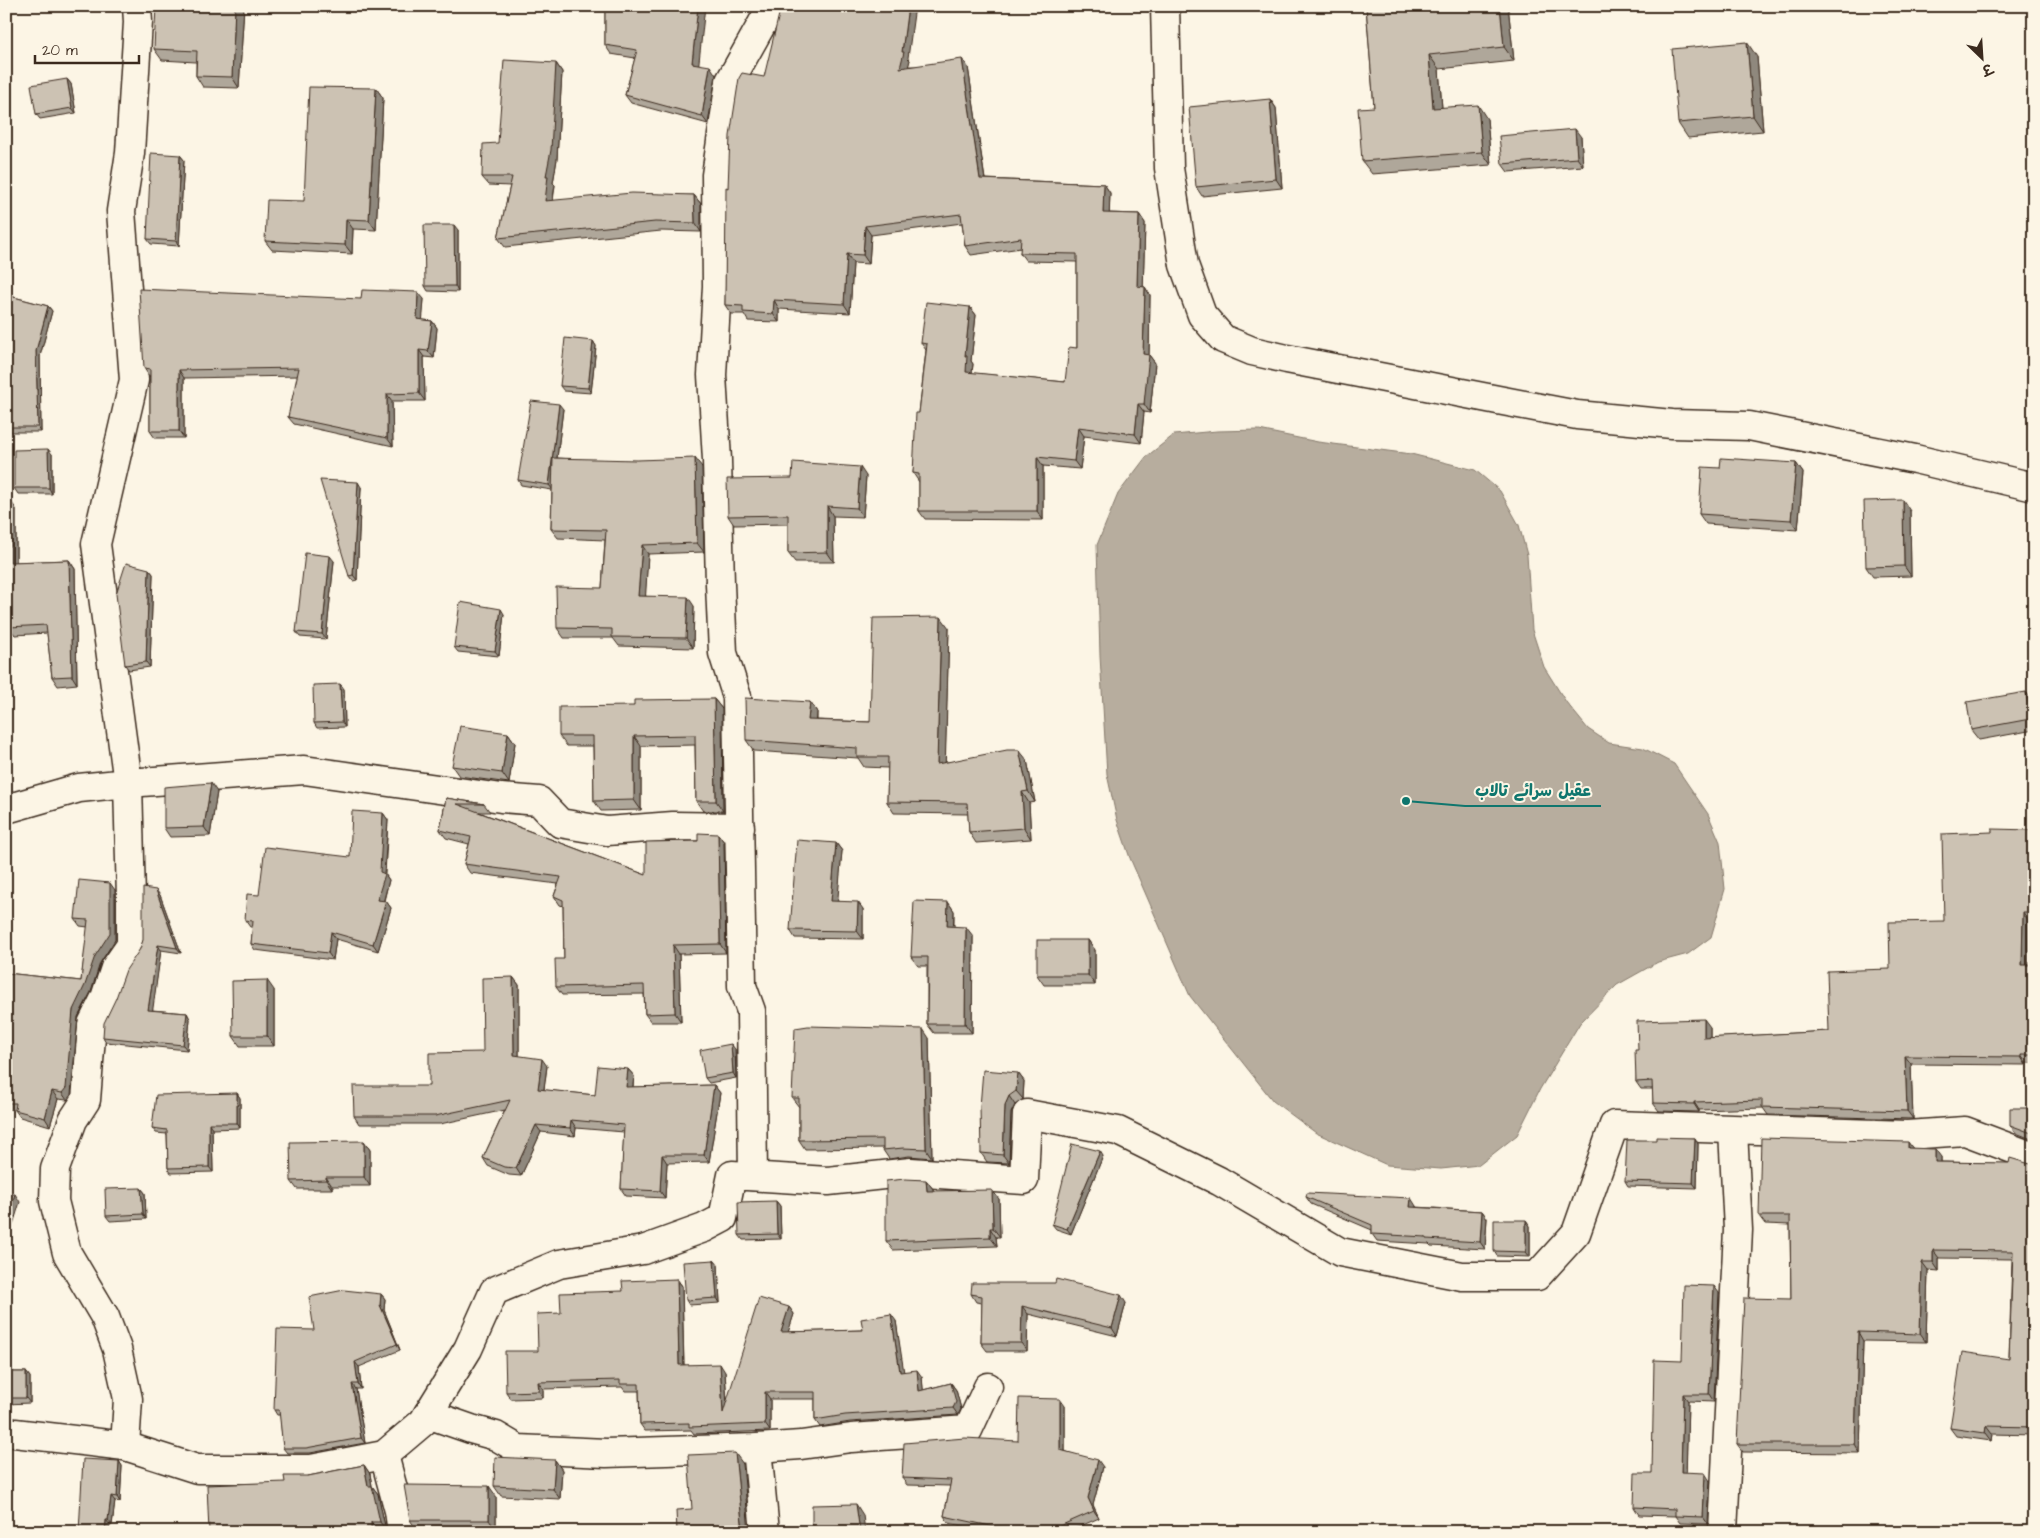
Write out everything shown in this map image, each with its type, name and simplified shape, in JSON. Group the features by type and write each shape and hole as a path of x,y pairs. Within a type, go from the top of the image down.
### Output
{"street":[{"path":"125,1446 128,1399 116,1349 106,1317 67,1253 54,1201 54,1169 73,1120 86,1100 92,1024 105,998 115,968 131,945 128,783 96,544 134,380 121,211 130,153 138,22 137,6"},
{"path":"753,1176 751,1011 742,986 737,697 723,653 717,460 712,375 717,286 716,175 730,81 772,6"},
{"path":"1164,6 1169,168 1184,266 1202,315 1222,339 1252,351 1287,359 1551,410 1672,424 1749,426 1915,459 2034,487"},
{"path":"6,809 79,788 304,770 501,798 539,801 560,823 607,831 673,826 740,827"},
{"path":"6,1432 125,1446 197,1468 311,1469 384,1455 423,1422 468,1349 494,1291 559,1264 643,1250 704,1228 723,1218 732,1175 828,1181 911,1172 1024,1180 1027,1114 1118,1131 1219,1181 1340,1252 1462,1276 1537,1276 1576,1233 1614,1125 1908,1135 1966,1132 2034,1157"},
{"path":"1724,1532 1738,1230 1733,1130"},
{"path":"428,1414 496,1436 518,1449 606,1453 756,1448 801,1445 851,1438 968,1430 988,1387"},
{"path":"756,1448 765,1532"},
{"path":"384,1455 399,1511 402,1532"}],"shaded area":[{"path":"1259,430 1318,442 1411,454 1475,470 1500,491 1519,525 1527,555 1532,630 1544,667 1566,702 1588,729 1609,743 1643,748 1674,764 1708,814 1720,842 1725,889 1711,937 1688,954 1658,962 1617,985 1580,1023 1540,1089 1517,1135 1479,1165 1441,1169 1387,1165 1316,1133 1273,1101 1190,996 1130,858 1117,820 1107,774 1100,656 1097,545 1118,494 1146,457 1174,435"}],"building":[{"path":"156,6 235,6 232,77 196,76 197,51 154,49"},
{"path":"605,6 698,6 692,63 710,66 702,116 625,95 637,50 605,45"},
{"path":"781,6 908,6 902,52 904,52 900,68 962,59 980,179 1104,184 1103,213 1139,214 1137,286 1145,287 1143,354 1149,355 1144,404 1138,404 1135,434 1078,427 1074,461 1037,457 1037,511 919,511 919,474 913,473 916,413 919,413 927,344 921,343 926,302 970,307 965,356 967,356 966,372 1065,382 1069,347 1077,348 1077,254 1020,253 1021,238 965,246 961,214 865,226 863,255 847,254 844,304 774,300 773,314 743,312 743,306 725,305 726,187 728,188 730,136 739,78 742,73 764,77"},
{"path":"1366,6 1500,6 1504,47 1429,55 1433,108 1478,105 1482,152 1362,161 1358,108 1374,107"},
{"path":"1747,42 1753,116 1678,123 1672,49"},
{"path":"504,60 556,63 551,150 546,176 548,176 545,201 632,193 694,195 695,223 655,222 498,238 512,177 482,177 483,144 498,143"},
{"path":"67,79 72,108 36,114 31,85"},
{"path":"309,87 376,88 369,220 346,219 345,245 265,241 267,200 304,201"},
{"path":"1270,99 1276,179 1196,187 1189,107"},
{"path":"1575,129 1577,158 1502,164 1499,136"},
{"path":"151,153 180,155 176,241 147,239"},
{"path":"424,225 454,225 455,286 425,286"},
{"path":"139,289 361,299 362,290 418,292 417,319 432,321 428,351 419,350 419,393 387,394 387,438 288,417 299,368 179,370 179,431 150,431 150,369 144,368"},
{"path":"6,295 48,306 36,351 38,427 8,427 8,403 6,403"},
{"path":"565,338 593,341 588,388 560,386"},
{"path":"531,401 559,404 549,485 518,480"},
{"path":"48,449 49,488 14,488 14,450"},
{"path":"553,458 637,460 695,458 697,543 642,545 638,596 688,597 686,638 612,637 612,629 557,628 556,587 602,588 606,530 551,529"},
{"path":"1721,458 1796,463 1791,520 1699,514 1702,467 1720,468"},
{"path":"793,462 860,467 857,508 827,506 827,552 788,553 788,515 728,516 727,479 792,478"},
{"path":"320,480 358,482 353,575 349,576"},
{"path":"6,500 10,500 10,562 69,560 72,676 52,677 46,625 9,627 8,598 6,599"},
{"path":"1903,500 1904,566 1866,567 1864,501"},
{"path":"305,553 330,556 322,634 296,632"},
{"path":"126,563 149,569 146,662 125,665 116,594"},
{"path":"460,602 501,609 495,651 454,647"},
{"path":"941,617 937,764 1007,750 1019,750 1028,791 1022,792 1024,828 969,832 967,803 887,802 888,757 857,757 857,748 746,740 745,698 810,702 808,720 870,722 873,618"},
{"path":"340,684 342,722 314,723 313,685"},
{"path":"2026,692 2030,719 1971,730 1967,702"},
{"path":"714,699 716,801 696,801 695,735 634,736 634,800 594,801 593,736 559,736 559,707 634,706 634,700"},
{"path":"460,726 508,733 502,773 452,766"},
{"path":"211,783 204,827 164,828 164,787"},
{"path":"446,798 484,804 457,804 646,875 646,842 698,841 698,833 718,834 720,944 673,945 675,1013 645,1014 644,985 556,987 555,959 564,959 563,900 554,896 561,877 464,864 471,837 440,830"},
{"path":"352,811 383,813 380,872 385,874 377,900 386,901 373,944 331,932 328,953 251,944 253,921 245,920 247,894 259,895 265,847 350,857"},
{"path":"1992,829 2033,830 2032,912 2023,912 2022,965 2034,965 2034,1055 2021,1055 2021,1057 1905,1056 1907,1111 1762,1107 1762,1100 1694,1102 1694,1104 1653,1103 1652,1081 1636,1082 1635,1050 1638,1050 1637,1021 1704,1019 1704,1038 1829,1031 1827,971 1890,969 1889,922 1944,921 1942,834 1992,832"},
{"path":"797,840 836,843 831,901 858,902 857,931 790,930"},
{"path":"79,880 110,883 110,933 95,956 85,985 73,1010 66,1088 62,1093 52,1091 45,1118 15,1110 16,1103 6,1103 6,973 81,981 88,920 75,919"},
{"path":"143,888 156,890 177,948 158,945 148,1010 187,1013 183,1045 103,1037 104,1023 126,970 140,949 143,940"},
{"path":"914,901 948,902 947,926 966,927 965,1024 927,1024 928,957 911,957"},
{"path":"1037,940 1088,940 1088,975 1037,975"},
{"path":"513,977 514,1055 542,1059 538,1089 595,1095 598,1066 628,1069 626,1087 714,1085 704,1155 662,1155 660,1191 621,1189 624,1125 571,1120 570,1128 536,1125 516,1168 504,1167 483,1158 510,1100 435,1116 354,1116 353,1086 429,1086 429,1053 483,1052 482,978"},
{"path":"267,980 267,1036 233,1036 232,981"},
{"path":"808,1026 923,1029 926,1149 903,1148 883,1150 883,1139 799,1140 799,1098 792,1098 795,1028"},
{"path":"731,1044 733,1073 705,1078 700,1050"},
{"path":"983,1070 1018,1073 1016,1091 1009,1096 1005,1105 1003,1155 981,1153 980,1107"},
{"path":"237,1093 237,1123 209,1123 209,1167 168,1168 167,1130 152,1128 156,1095"},
{"path":"2010,1108 2034,1108 2034,1134 2010,1125"},
{"path":"1656,1137 1695,1138 1693,1183 1625,1181 1627,1140 1656,1140"},
{"path":"1761,1138 1908,1142 1908,1148 1935,1149 1935,1162 2009,1163 2010,1158 2030,1164 2034,1163 2034,1427 1986,1426 1985,1433 1950,1428 1962,1352 2009,1359 2013,1251 1933,1250 1933,1262 1922,1262 1920,1334 1858,1332 1855,1444 1737,1444 1744,1298 1791,1299 1790,1216 1759,1216"},
{"path":"364,1141 364,1177 326,1177 326,1180 291,1181 290,1142"},
{"path":"1072,1144 1100,1151 1067,1229 1052,1224"},
{"path":"905,1179 926,1180 927,1191 992,1190 993,1228 990,1228 990,1237 886,1241 886,1181"},
{"path":"141,1188 143,1214 106,1216 105,1189"},
{"path":"1307,1193 1411,1198 1410,1207 1482,1211 1480,1242 1372,1234 1372,1225 1306,1197"},
{"path":"6,1194 15,1194 6,1222"},
{"path":"776,1201 777,1234 739,1235 738,1202"},
{"path":"1494,1220 1526,1220 1526,1252 1494,1251"},
{"path":"714,1260 717,1298 686,1300 683,1262"},
{"path":"677,1279 679,1365 720,1364 723,1413 759,1298 789,1307 781,1332 863,1330 861,1319 891,1314 900,1372 917,1370 919,1391 951,1383 956,1402 953,1408 845,1415 815,1420 815,1392 765,1392 765,1424 689,1427 689,1423 640,1424 639,1384 620,1384 620,1380 538,1382 539,1391 506,1392 505,1351 538,1351 537,1314 561,1313 560,1293 623,1291 622,1281"},
{"path":"1056,1279 1121,1295 1112,1328 1022,1306 1021,1343 981,1343 982,1296 971,1294 972,1283 1055,1283"},
{"path":"1684,1285 1714,1286 1709,1394 1683,1394 1681,1472 1705,1473 1703,1517 1675,1516 1675,1509 1634,1507 1635,1473 1652,1473 1654,1360 1682,1361"},
{"path":"344,1290 381,1294 380,1305 397,1344 355,1362 358,1384 352,1384 361,1438 306,1448 283,1448 279,1410 274,1410 277,1329 314,1330 309,1297"},
{"path":"6,1372 26,1372 26,1398 6,1398"},
{"path":"1019,1398 1060,1399 1060,1450 1098,1460 1088,1498 1094,1511 1046,1532 995,1532 995,1527 944,1516 951,1480 902,1478 904,1443 965,1438 1018,1441"},
{"path":"735,1453 742,1523 744,1530 747,1532 677,1532 676,1510 692,1509 688,1455"},
{"path":"495,1457 555,1460 553,1489 494,1486"},
{"path":"83,1459 119,1461 117,1497 111,1496 105,1532 79,1532"},
{"path":"364,1465 368,1486 372,1486 380,1522 371,1522 371,1532 209,1532 207,1485 285,1482 284,1476 308,1476"},
{"path":"404,1485 489,1486 489,1520 410,1520"},
{"path":"856,1504 860,1532 812,1532 812,1505"}],"place":[{"name":"عقیل سرائے تالاب","path":"1406,801"}]}
